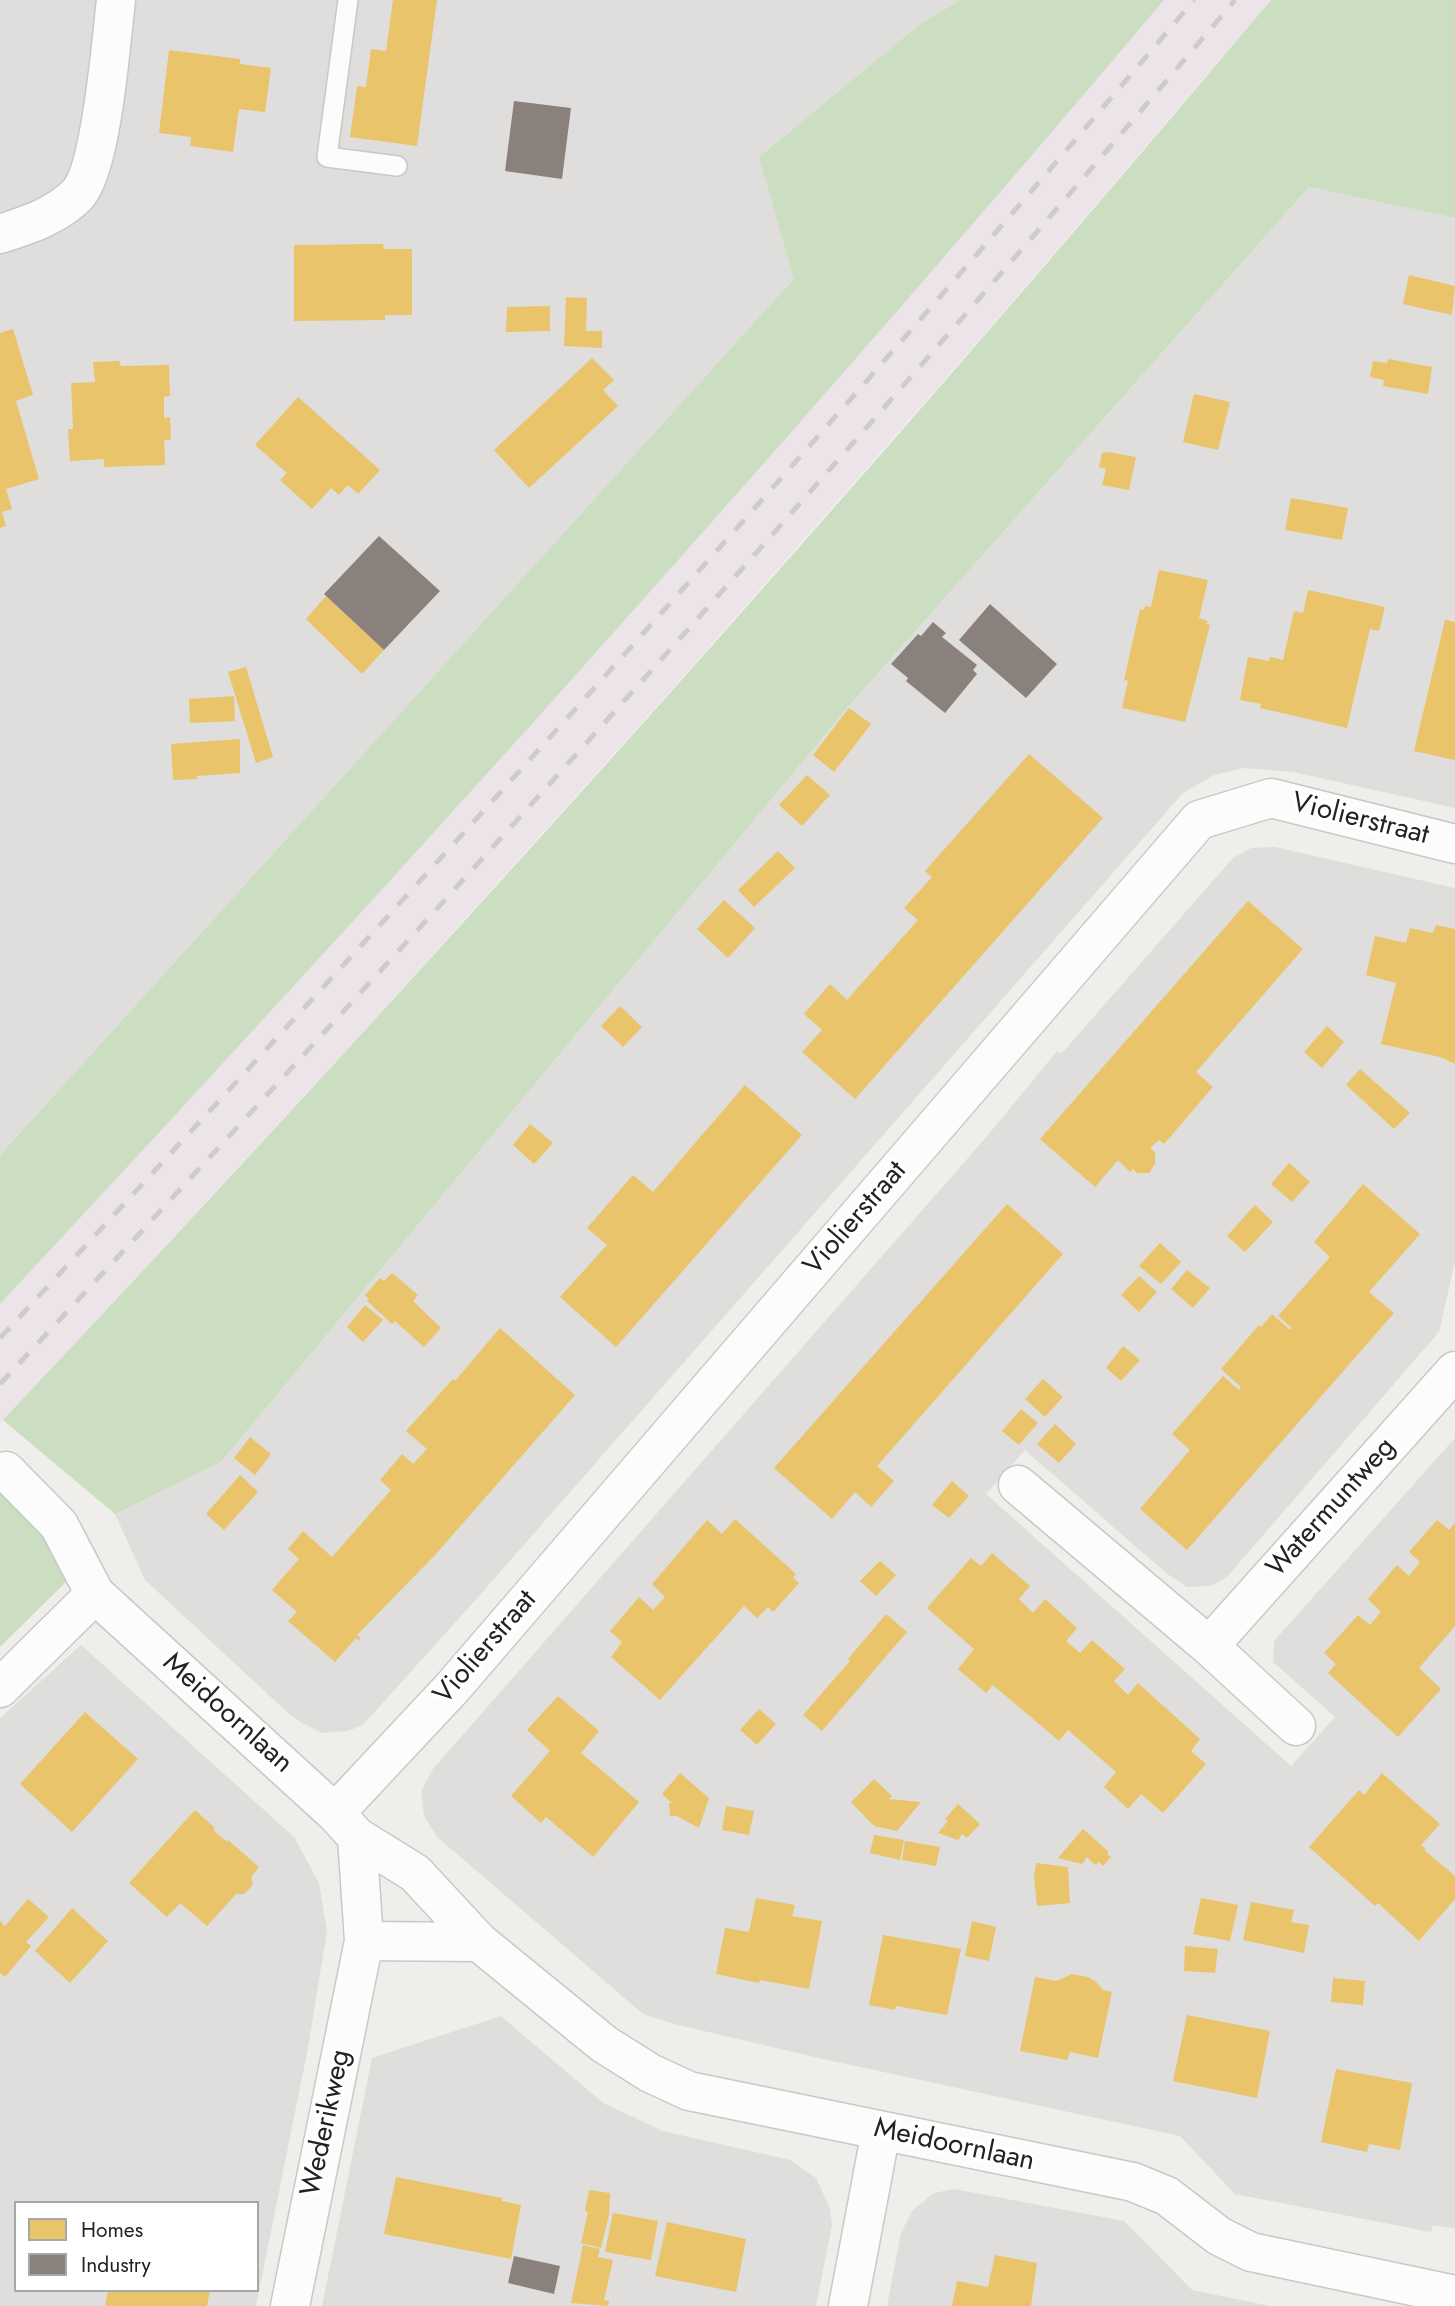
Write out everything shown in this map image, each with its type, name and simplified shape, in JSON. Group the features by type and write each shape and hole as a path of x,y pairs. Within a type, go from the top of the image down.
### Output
{"street":[{"path":"0,234 55,213 79,194 92,167 116,0"},
{"name":"Violierstraat","path":"346,1825 452,1688 1199,820 1271,798 1455,844"},
{"name":"Watermuntweg","path":"1209,1646 1455,1371"},
{"path":"0,1688 95,1594 59,1525 6,1471"},
{"path":"1018,1485 1209,1646 1296,1726"},
{"name":"Meidoornlaan","path":"95,1594 346,1825 415,1874 479,1942 604,2044 650,2073 689,2091 1133,2182 1167,2196 1219,2236 1251,2252 1407,2296 1455,2295"},
{"path":"346,1825 364,1941 479,1942"},
{"name":"Wederikweg","path":"290,2306 364,1941"},
{"path":"848,2306 881,2131"}],"lane":[{"path":"348,0 327,157 397,166"}],"shaded area":[{"path":"0,0 960,0 920,24 759,157 795,279 0,1155"},
{"path":"1164,0 1271,0 986,332 663,699 360,1035 0,1424 0,1304 300,979 602,644 814,405"},
{"path":"1309,187 1455,218 1455,808 1293,772 1244,768 1214,775 1183,793 363,1725 348,1731 323,1733 302,1723 145,1580 115,1514 221,1462 848,707"},
{"path":"1275,847 1455,888 1455,1262 1439,1332 1227,1577 1210,1586 1187,1587 1166,1573 1025,1450 986,1494 1291,1766 1335,1717 1273,1662 1274,1641 1455,1438 1455,2229 1433,2225 1431,2232 1235,2194 1180,2136 823,2059 674,2024 643,2014 437,1837 424,1816 421,1791 433,1769 988,1135 1057,1051 1061,1054 1233,858 1251,848"},
{"path":"81,1645 294,1837 319,1883 327,1931 308,2048 259,2291 259,2201 14,2201 14,2292 259,2292 256,2306 0,2306 0,1718"},
{"path":"501,2016 603,2103 663,2131 790,2160 816,2178 830,2208 832,2225 816,2306 322,2306 372,2058"},
{"path":"954,2189 1124,2221 1192,2290 1270,2306 887,2306 901,2233 912,2211 934,2193"}],"green space":[{"path":"960,0 1164,0 879,332 590,659 444,822 0,1304 0,1155 794,279 759,157 920,24"},
{"path":"1271,0 1455,0 1455,218 1309,187 848,707 221,1462 115,1514 3,1420 488,896 647,719 962,362"},
{"path":"0,1484 47,1533 72,1576 0,1647"}],"building: Homes":[{"path":"393,0 437,0 417,146 350,137 357,86 366,87 371,49 386,51"},
{"path":"169,50 240,59 240,64 271,68 265,112 239,109 233,152 190,146 191,137 159,133"},
{"path":"383,244 384,249 412,249 412,315 385,315 385,320 294,321 294,245"},
{"path":"1409,275 1455,286 1452,315 1403,304"},
{"path":"566,297 587,298 586,331 602,331 602,348 564,346"},
{"path":"550,306 550,331 506,332 507,307"},
{"path":"13,329 33,395 16,401 39,479 6,489 12,509 2,512 6,526 0,528 0,333"},
{"path":"592,358 614,380 603,390 618,406 529,488 494,450"},
{"path":"1388,359 1432,367 1428,394 1383,386 1384,380 1370,377 1373,361 1387,363"},
{"path":"119,361 121,366 169,365 170,396 164,397 164,418 170,417 171,440 164,440 165,465 104,467 104,459 70,461 68,429 73,429 71,383 95,382 93,362"},
{"path":"1194,394 1230,402 1218,450 1183,442"},
{"path":"298,397 380,470 358,494 348,485 339,495 331,488 312,509 280,480 287,473 255,445"},
{"path":"1102,453 1136,457 1129,490 1102,485 1106,469 1099,467"},
{"path":"1291,498 1348,508 1342,540 1285,530"},
{"path":"1159,570 1208,580 1199,618 1208,621 1206,624 1210,625 1185,722 1122,708 1128,681 1124,680 1140,609 1151,607"},
{"path":"1308,590 1385,607 1379,631 1370,629 1347,728 1260,708 1261,704 1240,700 1248,657 1269,661 1270,657 1283,660 1294,611 1303,613"},
{"path":"326,596 384,650 362,674 306,619"},
{"path":"1445,620 1455,622 1455,760 1414,751"},
{"path":"246,667 273,757 256,763 228,672"},
{"path":"234,696 235,721 190,723 189,699"},
{"path":"849,708 871,724 834,772 813,755"},
{"path":"240,739 240,773 173,780 171,744"},
{"path":"1029,754 1103,818 855,1099 802,1052 822,1030 804,1014 830,984 847,1000 918,920 904,908 932,877 925,871"},
{"path":"807,775 830,795 802,826 779,805"},
{"path":"778,851 795,868 754,907 738,890"},
{"path":"724,900 755,928 728,958 697,929"},
{"path":"1248,901 1303,949 1196,1072 1213,1087 1164,1144 1159,1140 1150,1148 1155,1152 1155,1164 1149,1173 1137,1173 1133,1169 1130,1172 1118,1160 1095,1187 1040,1139"},
{"path":"1436,925 1455,929 1455,1064 1440,1057 1381,1044 1396,983 1366,975 1375,936 1406,943 1410,928 1433,933"},
{"path":"620,1006 642,1027 623,1047 601,1026"},
{"path":"1327,1026 1344,1042 1322,1068 1304,1052"},
{"path":"1360,1069 1410,1113 1394,1129 1346,1085"},
{"path":"745,1085 802,1135 616,1347 560,1297 607,1245 587,1228 633,1175 653,1192"},
{"path":"530,1124 553,1143 534,1164 513,1145"},
{"path":"1289,1163 1310,1182 1292,1202 1271,1184"},
{"path":"1363,1184 1420,1234 1369,1292 1394,1313 1187,1550 1140,1509 1190,1450 1172,1434 1223,1376 1239,1390 1241,1387 1221,1369 1259,1325 1261,1327 1272,1314 1290,1330 1292,1328 1278,1316 1330,1257 1314,1242"},
{"path":"1007,1204 1063,1254 877,1466 894,1481 871,1507 855,1492 832,1519 774,1468"},
{"path":"1255,1205 1273,1222 1245,1252 1227,1236"},
{"path":"1160,1243 1181,1262 1161,1284 1139,1266"},
{"path":"1187,1270 1210,1288 1193,1308 1171,1289"},
{"path":"392,1273 418,1295 413,1301 441,1328 424,1347 395,1321 392,1324 367,1301 369,1299 365,1295 380,1278 384,1281"},
{"path":"1139,1276 1157,1292 1139,1312 1121,1295"},
{"path":"365,1305 383,1320 363,1342 347,1327"},
{"path":"500,1328 575,1395 435,1555 357,1635 361,1638 356,1638 335,1662 288,1621 297,1612 272,1590 299,1559 288,1549 303,1531 332,1557 391,1490 380,1480 402,1454 413,1464 427,1449 406,1431 453,1379 455,1381"},
{"path":"1123,1346 1140,1360 1121,1381 1106,1368"},
{"path":"1043,1379 1063,1397 1045,1417 1025,1399"},
{"path":"1021,1409 1038,1423 1019,1445 1002,1431"},
{"path":"1055,1424 1076,1444 1059,1463 1037,1444"},
{"path":"250,1437 271,1454 255,1475 234,1458"},
{"path":"240,1475 258,1492 224,1530 206,1514"},
{"path":"952,1481 969,1496 949,1518 932,1505"},
{"path":"735,1519 796,1574 793,1578 799,1583 773,1612 768,1607 757,1618 744,1606 660,1700 611,1657 622,1642 610,1631 639,1597 653,1610 665,1597 652,1584 707,1520 722,1534"},
{"path":"1437,1520 1449,1530 1455,1523 1455,1626 1419,1668 1441,1689 1398,1737 1328,1673 1336,1664 1324,1653 1358,1615 1370,1625 1381,1612 1368,1599 1397,1565 1409,1576 1420,1562 1409,1552"},
{"path":"992,1553 1030,1586 1019,1599 1033,1613 1045,1599 1077,1628 1066,1641 1080,1653 1092,1640 1125,1669 1114,1681 1128,1695 1138,1683 1200,1739 1191,1751 1206,1764 1163,1813 1141,1794 1128,1809 1104,1787 1116,1772 1068,1730 1059,1741 993,1685 986,1693 958,1669 974,1649 927,1608 971,1558 981,1566"},
{"path":"880,1561 896,1575 876,1596 860,1581"},
{"path":"886,1614 907,1632 822,1731 803,1715"},
{"path":"558,1696 599,1731 581,1753 639,1802 593,1857 546,1817 541,1823 511,1796 550,1751 527,1730"},
{"path":"759,1709 776,1724 757,1745 740,1730"},
{"path":"85,1712 138,1759 72,1832 20,1784"},
{"path":"680,1773 709,1798 699,1828 677,1816 670,1816 669,1803 672,1803 662,1794"},
{"path":"1382,1773 1440,1824 1421,1845 1455,1876 1455,1899 1419,1941 1378,1903 1375,1906 1309,1847 1359,1790 1364,1795"},
{"path":"874,1779 892,1796 889,1799 921,1802 897,1831 874,1826 851,1802"},
{"path":"958,1804 980,1824 967,1838 962,1834 958,1840 938,1833 948,1821 945,1819"},
{"path":"726,1806 754,1811 749,1835 722,1830"},
{"path":"195,1810 215,1828 213,1830 259,1867 251,1877 253,1885 244,1894 236,1894 207,1926 180,1903 167,1917 129,1883"},
{"path":"1083,1829 1109,1852 1107,1854 1111,1857 1103,1866 1099,1862 1095,1865 1087,1857 1082,1864 1058,1858"},
{"path":"874,1835 904,1840 900,1860 870,1853"},
{"path":"905,1841 940,1847 936,1866 902,1860"},
{"path":"1036,1863 1068,1867 1070,1903 1037,1906 1034,1876"},
{"path":"756,1898 795,1905 792,1916 822,1921 809,1989 716,1974 725,1928 749,1932"},
{"path":"1201,1898 1238,1905 1230,1941 1193,1934"},
{"path":"28,1899 49,1917 26,1942 31,1946 5,1977 0,1973 0,1921 5,1926"},
{"path":"1251,1902 1294,1910 1291,1922 1309,1925 1304,1953 1243,1940"},
{"path":"72,1908 108,1941 70,1983 35,1951"},
{"path":"972,1921 996,1927 989,1961 965,1956"},
{"path":"883,1935 961,1949 947,2015 896,2006 895,2010 869,2005"},
{"path":"1185,1946 1218,1949 1215,1973 1184,1971"},
{"path":"1072,1974 1088,1977 1103,1990 1112,1992 1098,2058 1070,2052 1067,2060 1020,2051 1035,1977 1056,1981"},
{"path":"1333,1978 1365,1981 1363,2005 1331,2002"},
{"path":"1187,2015 1270,2031 1257,2098 1173,2081"},
{"path":"1336,2069 1412,2083 1400,2150 1369,2144 1367,2152 1321,2142"},
{"path":"396,2177 502,2198 502,2201 521,2205 511,2259 384,2234"},
{"path":"589,2190 610,2193 609,2215 601,2248 581,2243 588,2212 585,2211"},
{"path":"613,2213 658,2221 651,2260 605,2252"},
{"path":"667,2222 746,2239 736,2292 655,2276"},
{"path":"583,2245 600,2249 598,2257 613,2260 604,2300 609,2301 608,2306 571,2303"},
{"path":"995,2255 1037,2263 1031,2306 952,2306 957,2281 988,2287"},
{"path":"108,2292 210,2292 207,2306 105,2306"}],"building: Industry":[{"path":"514,101 571,108 562,179 505,171"},
{"path":"379,536 440,591 384,650 324,594"},
{"path":"990,604 1057,664 1026,698 959,640"},
{"path":"933,622 946,633 942,637 977,665 973,670 977,674 945,713 906,681 908,678 891,664 918,634 921,636"},
{"path":"514,2256 560,2266 554,2294 508,2283"}],"railway":[{"path":"0,1338 605,676 902,340 1194,0"},
{"path":"0,1384 626,699 933,352 1235,0"}]}
